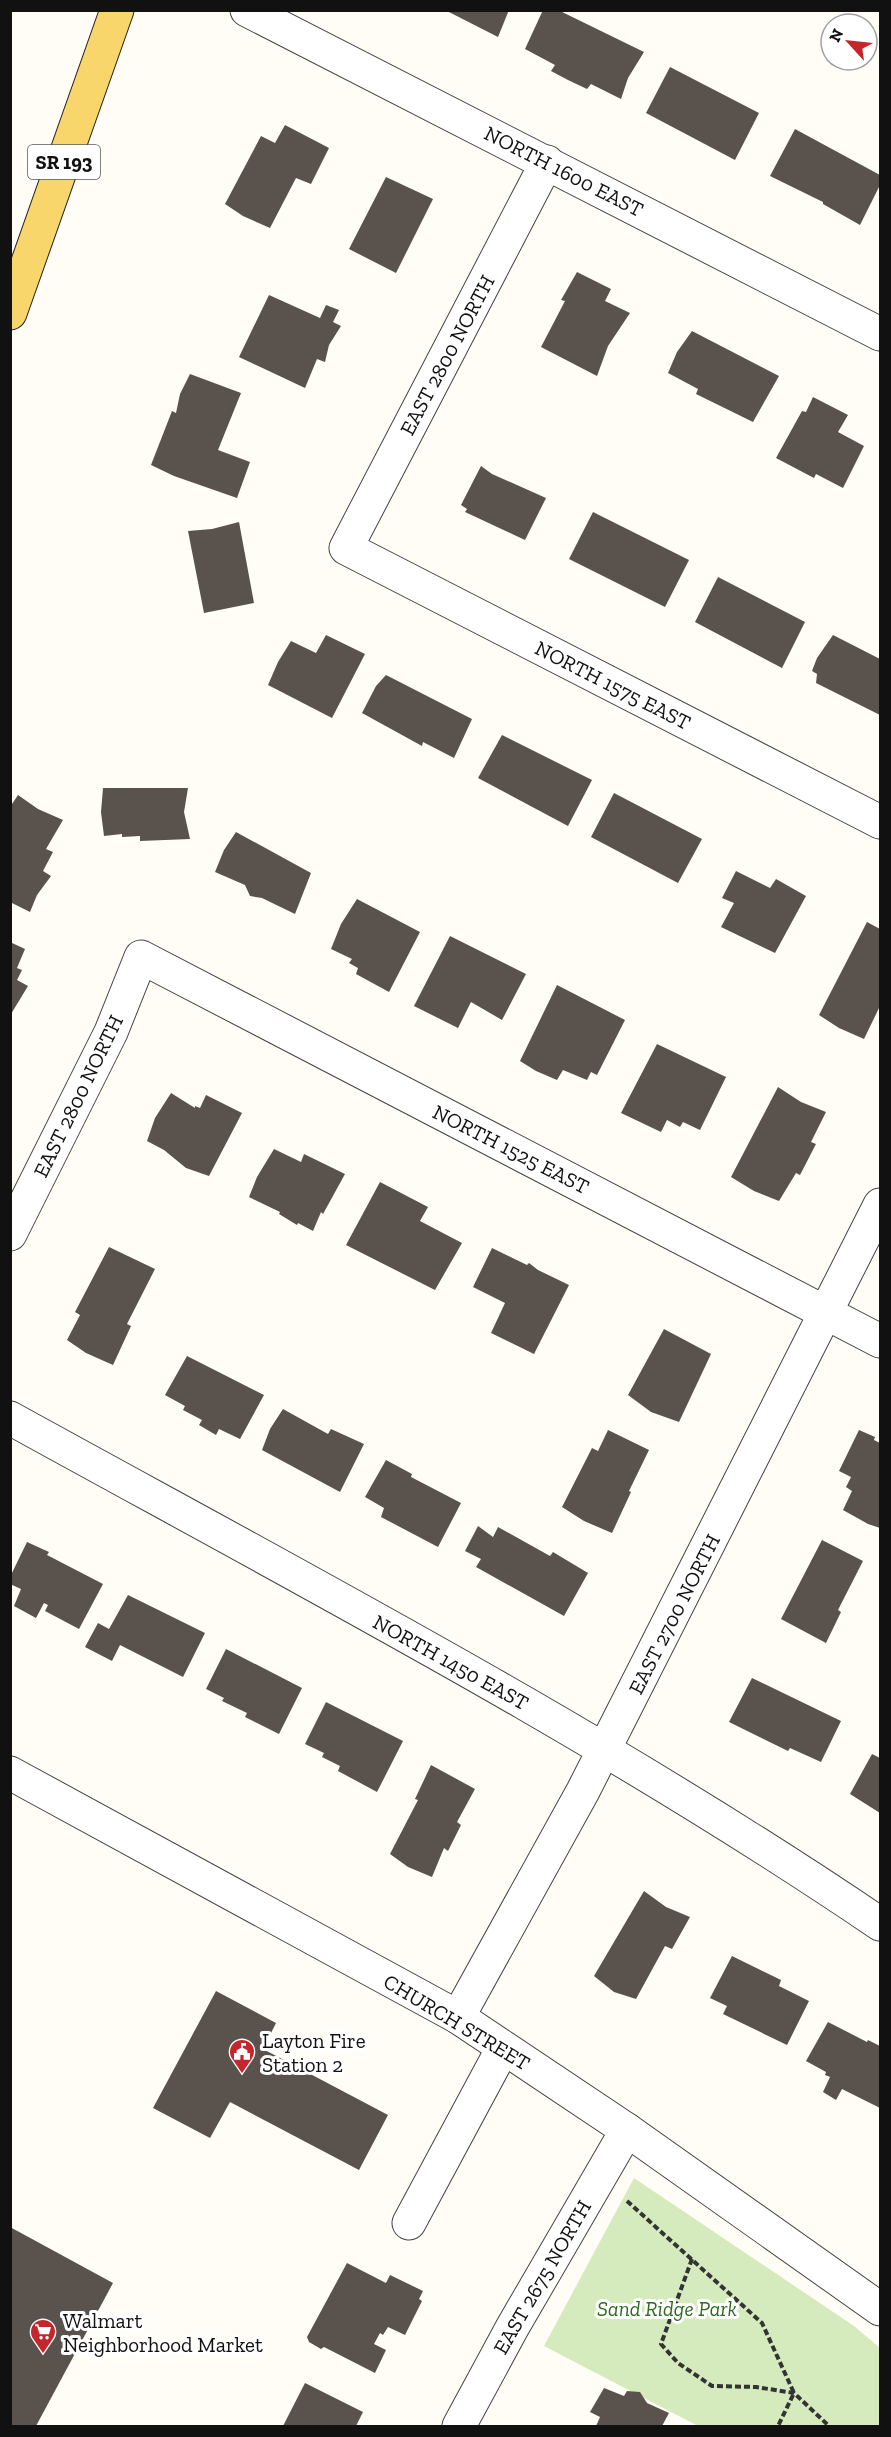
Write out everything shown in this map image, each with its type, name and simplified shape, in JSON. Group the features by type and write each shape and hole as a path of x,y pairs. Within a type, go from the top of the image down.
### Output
{"main road":[{"name":"SR 193","path":"10,313 117,10"}],"street":[{"name":"NORTH 1600 EAST","path":"247,10 880,334"},
{"name":"EAST 2800 NORTH","path":"346,548 547,162"},
{"name":"NORTH 1575 EAST","path":"346,548 880,822"},
{"name":"EAST 2800 NORTH","path":"10,1234 111,1032 141,957"},
{"name":"NORTH 1525 EAST","path":"141,957 880,1341"},
{"name":"EAST 2700 NORTH","path":"458,2017 604,1749 880,1205"},
{"name":"NORTH 1450 EAST","path":"10,1418 604,1749 880,1924"},
{"name":"CHURCH STREET","path":"10,1773 458,2017 627,2130 880,2309"},
{"path":"409,2223 503,2048"},
{"name":"EAST 2675 NORTH","path":"459,2427 512,2328 627,2130"}],"path":[{"path":"627,2201 762,2323 794,2393 829,2427"},
{"path":"692,2259 661,2343 678,2363 712,2386 756,2387 794,2393"},
{"path":"778,2427 794,2393"}],"green space":[{"name":"Sand Ridge Park","path":"634,2178 854,2326 880,2348 880,2426 698,2426 544,2346"}],"building":[{"path":"445,10 509,10 498,37"},
{"path":"543,10 558,10 644,52 628,78 621,99 591,84 587,89 568,80 551,71 555,65 525,49"},
{"path":"670,67 759,113 735,160 646,113"},
{"path":"285,125 329,148 311,184 296,178 270,228 243,216 225,204 261,136 275,143"},
{"path":"795,129 880,175 880,185 860,225 823,202 770,176"},
{"path":"386,177 433,199 396,273 349,249"},
{"path":"577,272 611,289 605,301 630,313 608,346 597,376 541,347 565,301 561,300"},
{"path":"269,295 320,318 326,305 339,310 333,322 341,326 329,345 325,362 317,359 305,388 239,357"},
{"path":"692,331 779,376 753,422 696,394 698,389 668,373 677,352"},
{"path":"190,374 241,393 218,450 250,462 237,498 174,476 151,465 172,411 176,413 180,394"},
{"path":"813,397 848,415 838,432 864,446 843,488 816,474 814,478 776,458 802,411 806,412"},
{"path":"481,466 492,474 546,498 525,540 465,512 467,509 461,505"},
{"path":"593,512 689,560 665,607 569,559"},
{"path":"239,522 254,603 204,613 188,531 212,529"},
{"path":"718,577 805,622 782,668 695,622"},
{"path":"326,635 365,654 332,718 268,685 291,641 316,653"},
{"path":"833,635 880,659 880,715 816,683 817,674 812,671 817,658"},
{"path":"386,675 472,719 454,758 423,742 422,746 362,713 376,686"},
{"path":"502,735 592,780 568,826 478,778"},
{"path":"103,788 188,788 184,812 190,839 140,841 140,836 122,837 122,834 104,836 101,812"},
{"path":"614,793 702,839 678,883 591,837"},
{"path":"18,795 38,809 63,820 46,849 53,852 43,871 51,876 37,895 30,912 10,902 10,807"},
{"path":"236,832 311,873 295,914 262,898 250,896 245,885 215,872 224,850"},
{"path":"736,871 770,888 776,879 806,896 775,953 721,927 734,903 722,898"},
{"path":"357,899 420,932 389,992 356,974 358,968 349,963 352,959 331,949 341,924"},
{"path":"867,922 880,929 880,1006 864,1039 839,1028 819,1015"},
{"path":"450,936 526,974 502,1020 471,1002 458,1028 414,1006"},
{"path":"10,942 25,949 17,968 22,970 17,980 28,986 11,1014"},
{"path":"557,985 625,1020 597,1075 591,1072 587,1080 563,1070 557,1080 520,1061"},
{"path":"657,1044 726,1077 700,1130 683,1122 680,1127 667,1120 661,1132 621,1113"},
{"path":"778,1087 801,1102 826,1112 811,1142 816,1144 800,1175 796,1173 779,1201 754,1191 731,1177"},
{"path":"171,1093 195,1108 195,1106 200,1108 206,1095 242,1113 209,1176 186,1168 164,1150 147,1141 155,1118"},
{"path":"274,1149 301,1162 304,1154 345,1174 323,1214 321,1212 313,1231 298,1223 297,1225 279,1214 280,1212 249,1197 257,1177"},
{"path":"380,1182 428,1207 420,1221 462,1243 435,1290 346,1245"},
{"path":"109,1247 155,1269 127,1324 131,1326 113,1365 86,1353 67,1340 80,1315 75,1312"},
{"path":"492,1248 527,1265 529,1263 569,1285 534,1354 491,1333 505,1303 473,1287"},
{"path":"664,1329 711,1354 679,1422 651,1412 628,1395"},
{"path":"187,1356 264,1395 240,1439 219,1429 216,1435 199,1425 202,1420 183,1410 185,1406 165,1395"},
{"path":"283,1409 328,1434 331,1429 364,1444 340,1492 262,1450 270,1429"},
{"path":"608,1430 649,1450 612,1533 584,1521 562,1507 592,1448 598,1451"},
{"path":"859,1430 875,1437 874,1440 880,1443 880,1528 843,1510 852,1491 846,1487 851,1477 839,1471"},
{"path":"386,1460 412,1474 411,1477 461,1503 438,1547 381,1517 384,1508 365,1497"},
{"path":"478,1526 493,1537 498,1527 550,1556 553,1552 588,1573 564,1616 476,1567 481,1559 465,1551"},
{"path":"822,1540 863,1561 838,1610 841,1612 826,1643 781,1619"},
{"path":"27,1542 49,1552 47,1555 103,1584 79,1629 45,1611 48,1605 44,1603 36,1618 14,1606 21,1589 10,1584 10,1577"},
{"path":"128,1595 205,1633 183,1677 120,1645 112,1661 85,1647 98,1623 109,1629"},
{"path":"226,1649 302,1688 279,1734 245,1717 247,1713 222,1701 224,1698 206,1689"},
{"path":"752,1678 841,1721 821,1762 790,1748 788,1751 729,1722"},
{"path":"326,1702 403,1741 377,1792 338,1771 340,1766 322,1757 324,1753 305,1744"},
{"path":"872,1754 880,1758 880,1813 850,1794"},
{"path":"431,1765 475,1789 457,1822 461,1825 448,1851 444,1848 432,1877 408,1867 390,1854 418,1800 415,1799"},
{"path":"644,1891 666,1907 690,1917 672,1949 665,1946 636,1999 614,1992 594,1976"},
{"path":"732,1956 781,1980 779,1986 809,2001 787,2045 723,2014 727,2006 710,1998"},
{"name":"Layton Fire Station 2","path":"216,1991 276,2023 263,2049 388,2115 359,2170 230,2102 210,2138 153,2108"},
{"path":"828,2022 867,2042 868,2040 880,2046 880,2108 842,2089 836,2100 823,2092 830,2077 825,2075 826,2072 806,2061"},
{"name":"Walmart Neighborhood Market","path":"10,2227 113,2283 36,2426 10,2426"},
{"path":"347,2263 386,2283 390,2275 423,2291 419,2299 422,2301 405,2335 388,2327 383,2335 380,2333 374,2344 386,2350 375,2373 324,2347 321,2349 309,2342 307,2337"},
{"path":"305,2383 363,2412 356,2426 283,2426"},
{"path":"604,2388 624,2396 627,2391 640,2392 647,2403 669,2413 662,2426 596,2426 600,2417 590,2412"}],"place":[{"name":"Layton Fire Station 2","path":"242,2075"},
{"name":"Walmart Neighborhood Market","path":"43,2355"}]}
